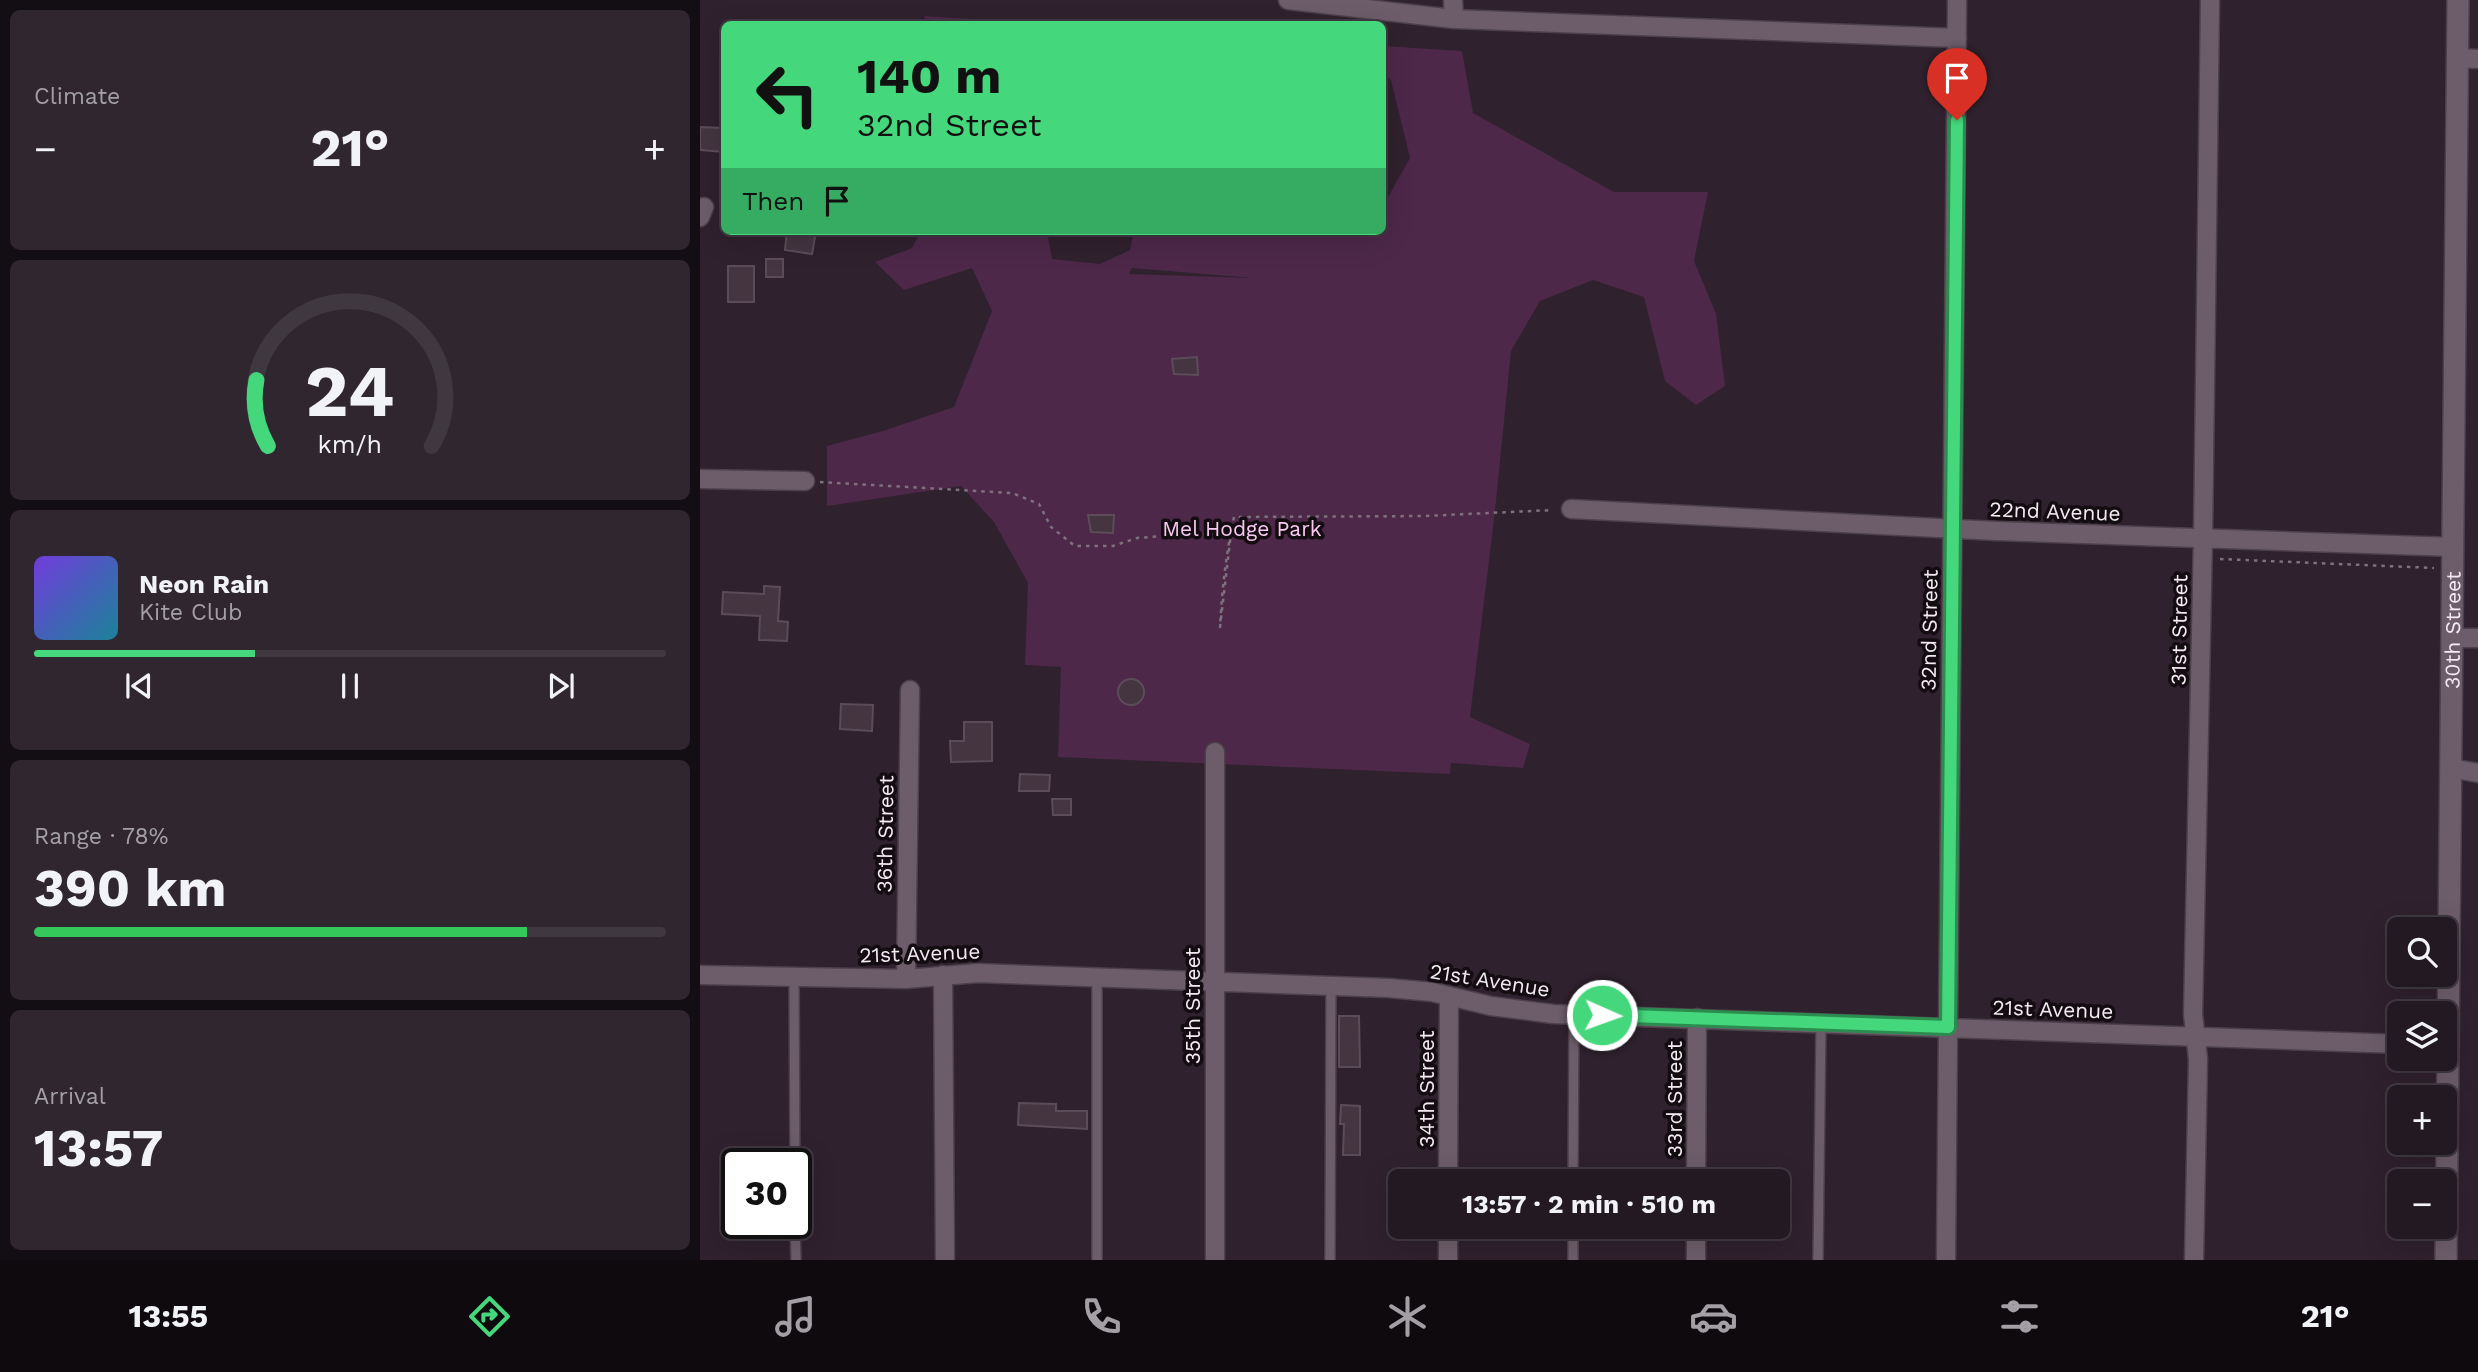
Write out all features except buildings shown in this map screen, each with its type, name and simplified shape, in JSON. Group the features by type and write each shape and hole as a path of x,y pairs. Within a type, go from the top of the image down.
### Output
{"street":[{"path":"1287,0 1454,19 1957,38"},
{"path":"1453,0 1454,19"},
{"name":"32nd Street","path":"1946,1260 1957,0"},
{"name":"31st Street","path":"2194,1260 2197,1059 2193,1014 2210,0"},
{"name":"30th Street","path":"2447,1001 2454,547 2468,59 2458,0"},
{"path":"700,480 805,481"},
{"name":"22nd Avenue","path":"1570,509 1953,530 2454,547"},
{"path":"2452,638 2478,638"},
{"name":"36th Street","path":"906,979 910,690"},
{"name":"35th Street","path":"1215,752 1215,1260"},
{"path":"2450,768 2478,773"},
{"name":"21st Avenue","path":"700,975 906,979 978,973 1331,985 1412,990 1491,1006 1553,1014 2387,1044"},
{"path":"943,975 945,1260"},
{"name":"34th Street","path":"1448,996 1448,1169"},
{"name":"33rd Street","path":"1696,1169 1697,1018"},
{"name":"30th Street","path":"2446,1071 2446,1260"},
{"path":"1448,1239 1448,1260"},
{"path":"1696,1239 1696,1260"}],"lane":[{"path":"1097,976 1097,1260"},
{"path":"794,977 795,1148"},
{"path":"1330,1260 1331,985"},
{"path":"1573,1169 1574,1014"},
{"path":"1818,1260 1821,1022"},
{"path":"795,1239 796,1260"},
{"path":"1573,1239 1573,1260"}],"path":[{"path":"805,481 1012,493 1039,504 1051,527 1075,545 1112,545 1137,538 1231,533"},
{"path":"1231,533 1220,627 1223,578 1231,533 1234,517 1425,516 1570,509"},
{"path":"2220,559 2454,570"}],"green space":[{"path":"924,16 987,20 987,21 926,21"},
{"name":"Mel Hodge Park","path":"1386,46 1462,51 1473,113 1614,192 1708,192 1694,261 1716,314 1725,386 1696,405 1665,381 1644,297 1593,280 1540,301 1511,351 1470,717 1530,744 1523,768 1451,763 1450,774 1058,757 1061,667 1025,665 1028,583 994,522 961,486 827,506 827,446 883,431 954,407 992,311 972,268 904,290 875,262 912,248 919,235 1048,235 1052,259 1100,264 1130,250 1133,235 1386,235 1386,201 1410,158 1391,80 1386,76","holes":["1132,268 1252,278 1129,274"]}],"route":[{"path":"1602,1015 1948,1027 1957,120"}]}
